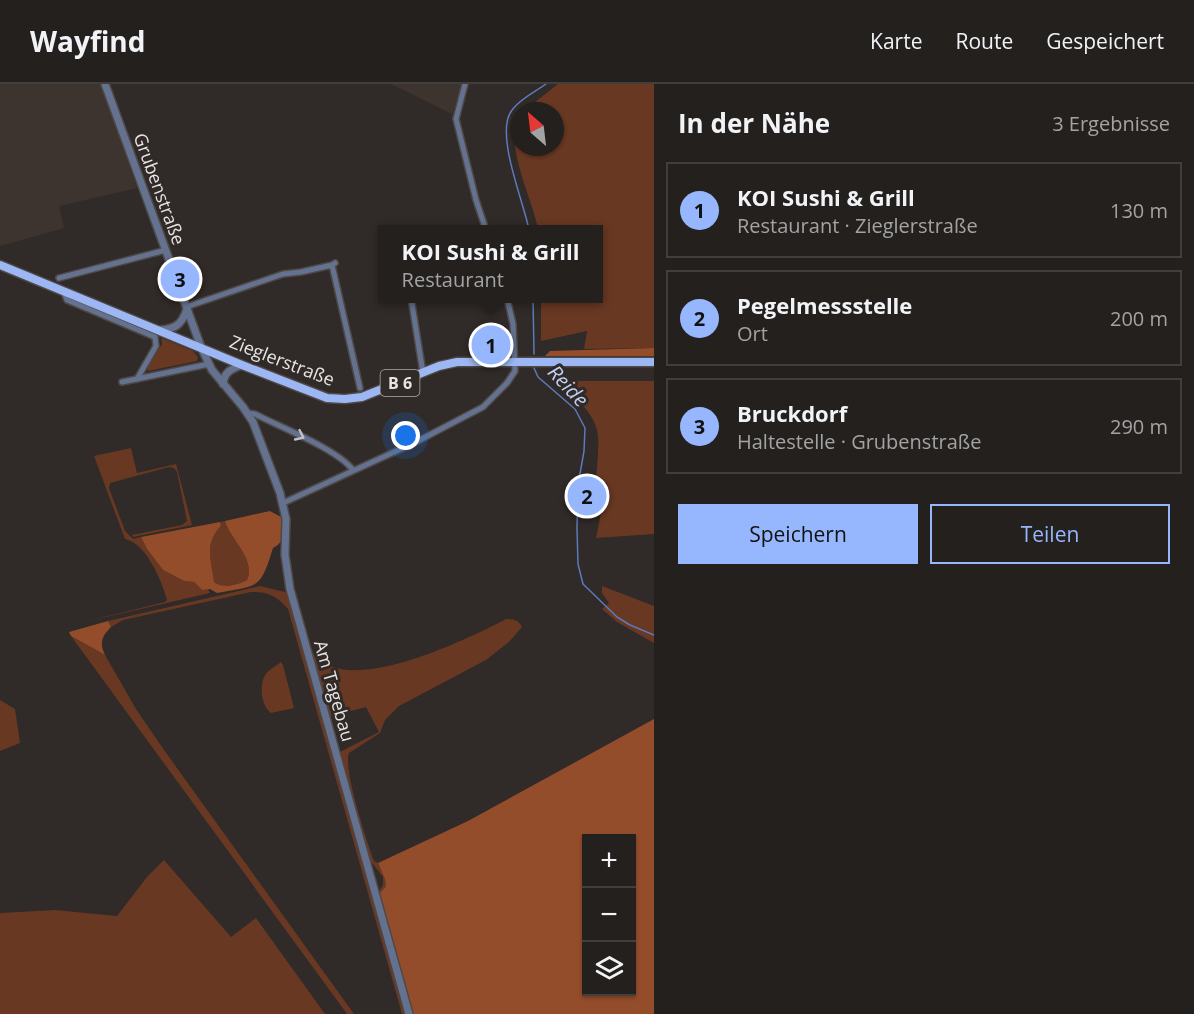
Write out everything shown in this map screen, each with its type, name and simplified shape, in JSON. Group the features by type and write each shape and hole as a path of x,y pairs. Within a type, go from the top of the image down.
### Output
{"main road":[{"name":"Zieglerstraße","path":"0,265 158,334 201,347 317,395 345,399 376,392 440,366 457,362 654,362"}],"street":[{"name":"Grubenstraße","path":"105,84 201,347"},
{"path":"465,84 456,119 484,225"},
{"path":"59,278 166,250"},
{"path":"137,379 156,346 158,334 179,325 187,308 283,274 334,264 360,388"},
{"path":"412,303 423,373"},
{"path":"284,502 477,412 500,392 515,371 513,324 508,303"},
{"name":"Am Tagebau","path":"201,347 209,364 253,422 284,502 285,555 290,589 409,1014"},
{"path":"122,382 209,364"},
{"path":"223,384 225,374 242,365"},
{"path":"247,412 322,447 353,470"}],"shaded area":[{"path":"0,84 101,84 137,188 59,206 64,228 0,246"},
{"path":"391,84 462,84 452,114"},
{"path":"558,84 654,84 654,348 584,349 587,331 541,341 541,303 603,303 603,225 537,225 517,156 564,156 564,102 535,102"},
{"path":"161,338 193,351 198,357 197,361 148,371 147,367 162,344"},
{"path":"654,348 654,356 545,356 550,351"},
{"path":"558,381 654,381 654,534 596,538 607,483 596,479 597,429 589,413"},
{"path":"131,448 137,473 176,464 192,525 133,537 132,535 182,525 187,521 177,472 174,468 169,467 110,483 109,488 125,531 133,539 141,537 163,570 184,581 194,582 202,590 208,589 210,593 80,623 167,600 157,573 146,555 133,542 125,539 94,456"},
{"path":"270,511 283,518 282,539 273,548 261,579 242,589 217,593 210,589 202,590 194,582 184,581 163,570 141,537 220,522 221,526 212,539 210,552 214,582 226,586 235,585 247,580 248,564 225,521"},
{"path":"225,521 245,557 249,572 247,580 226,586 214,582 210,559 212,539 221,526 220,522"},
{"path":"260,586 288,594 405,1014 402,1014 288,609 272,596 251,592 123,620 111,627 108,621"},
{"path":"602,586 654,606 654,643 617,622 602,609 609,603 602,593"},
{"path":"506,619 516,620 522,627 509,642 486,660 399,706 385,720 380,733 349,753 349,774 361,823 374,861 378,863 385,878 386,886 380,893 381,899 378,893 383,885 383,877 369,859 338,753 379,732 366,707 328,717 324,702 334,694 332,691 321,691 310,653 315,653 330,666 352,670 379,668 408,661 437,650"},
{"path":"108,621 111,627 105,633 102,643 105,655 71,636 69,632"},
{"path":"71,636 105,655 136,709 164,750 354,1014 347,1014"},
{"path":"281,662 294,708 271,713 263,701 262,685 266,673"},
{"path":"0,700 15,709 20,743 0,751"},
{"path":"654,719 654,1014 412,1014 381,899 380,893 386,886 378,863 468,821"},
{"path":"164,860 231,937 256,918 325,1014 0,1014 0,913 55,910 117,916 147,877"}],"waterway":[{"name":"Reide","path":"528,225 508,151 507,121 515,106 546,84"},
{"name":"Reide","path":"533,303 534,354"},
{"name":"Reide","path":"534,368 538,377 575,409 585,428 584,451 578,485 577,528 578,564 583,584 617,617 654,635"}],"place":[{"name":"Bruckdorf","path":"180,279"},
{"name":"KOI Sushi & Grill","path":"491,345"},
{"name":"Pegelmessstelle","path":"587,496"}]}
